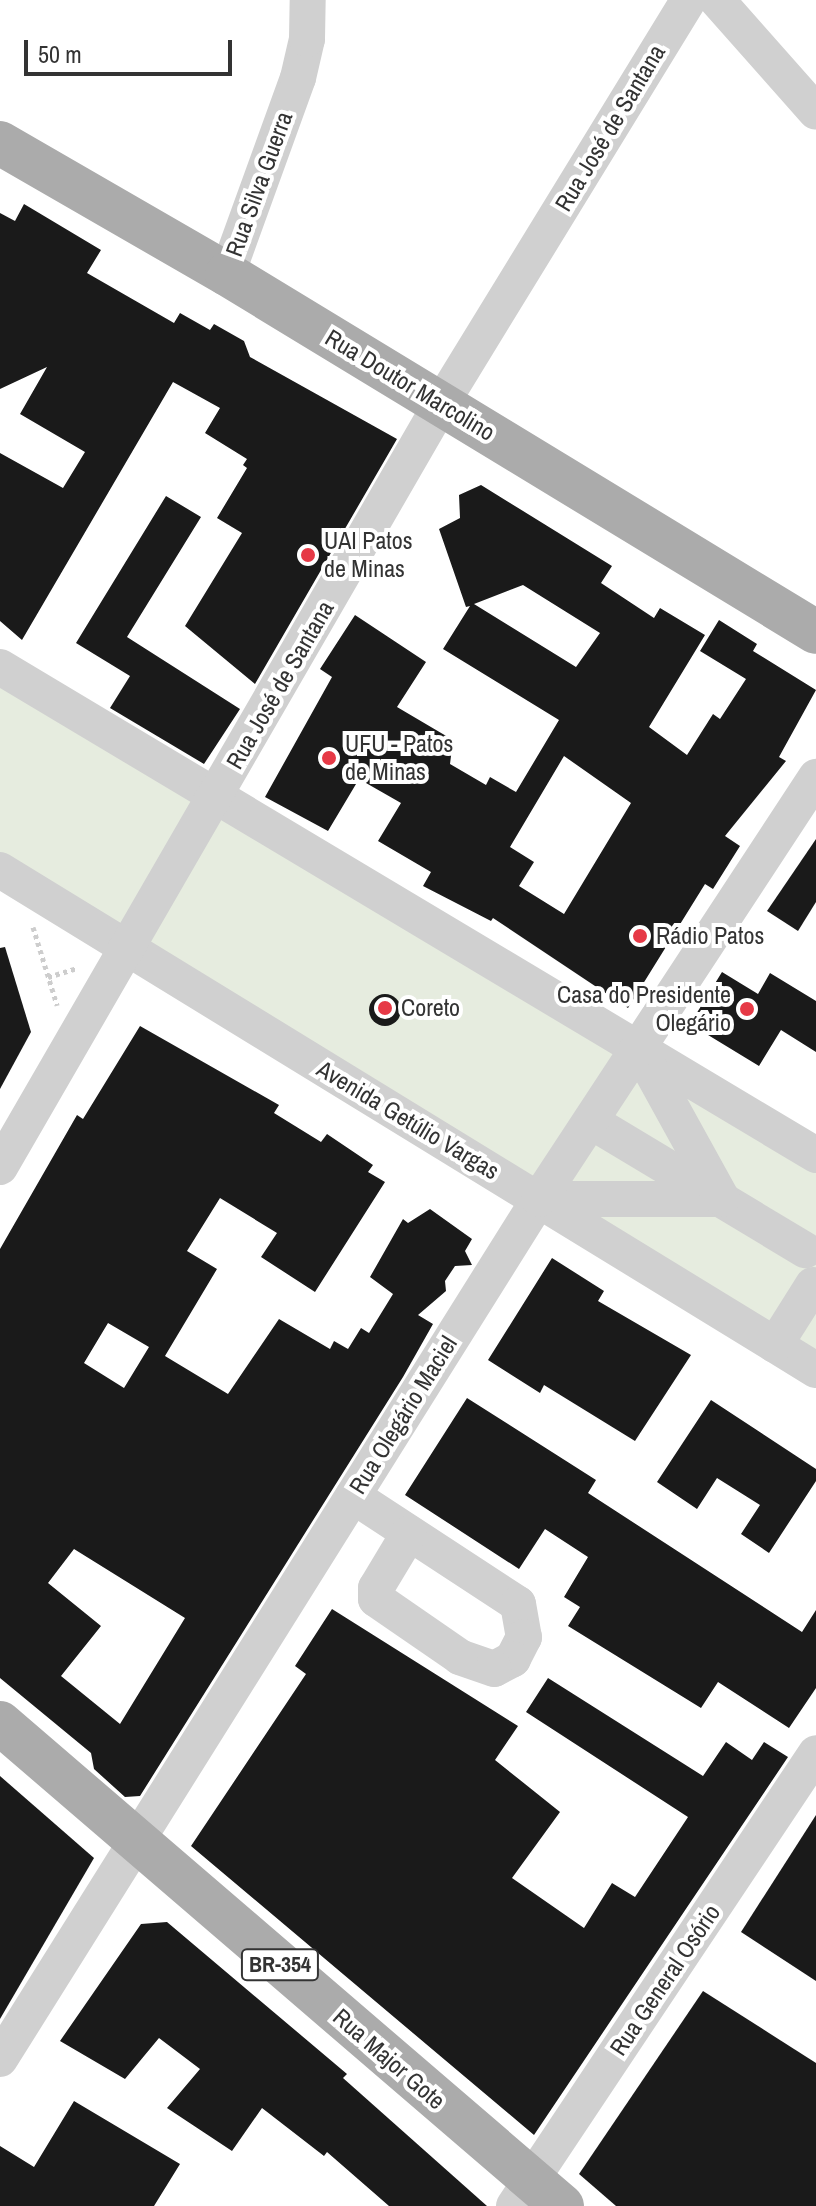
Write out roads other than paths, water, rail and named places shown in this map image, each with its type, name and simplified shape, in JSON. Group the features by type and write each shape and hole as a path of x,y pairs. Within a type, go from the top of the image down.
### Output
{"main road":[{"name":"Rua Doutor Marcolino","path":"0,143 227,274 816,632"},
{"name":"Rua Major Gote","path":"0,1723 136,1840 536,2197"}],"street":[{"name":"Rua Silva Guerra","path":"227,274 298,78 307,39 308,0"},
{"name":"Rua José de Santana","path":"0,1167 128,952 441,404 689,0"},
{"path":"717,0 816,112"},
{"path":"0,667 816,1155"},
{"name":"Rua Olegário Maciel","path":"0,2059 539,1199 640,1050 816,777"},
{"name":"Avenida Getúlio Vargas","path":"10,877 128,952 816,1370"},
{"path":"640,1050 722,1199"},
{"path":"592,1122 722,1199 810,1245 803,1273 815,1286 775,1345"},
{"path":"539,1199 722,1199"},
{"path":"353,1496 409,1533"},
{"name":"Rua General Osório","path":"536,2197 816,1753"}],"place":[{"name":"UAI Patos de Minas","path":"308,555"},
{"name":"UFU - Patos de Minas","path":"329,758"},
{"name":"Rádio Patos","path":"640,936"},
{"name":"Coreto","path":"385,1008"},
{"name":"Casa do Presidente Olegário","path":"747,1009"}]}
